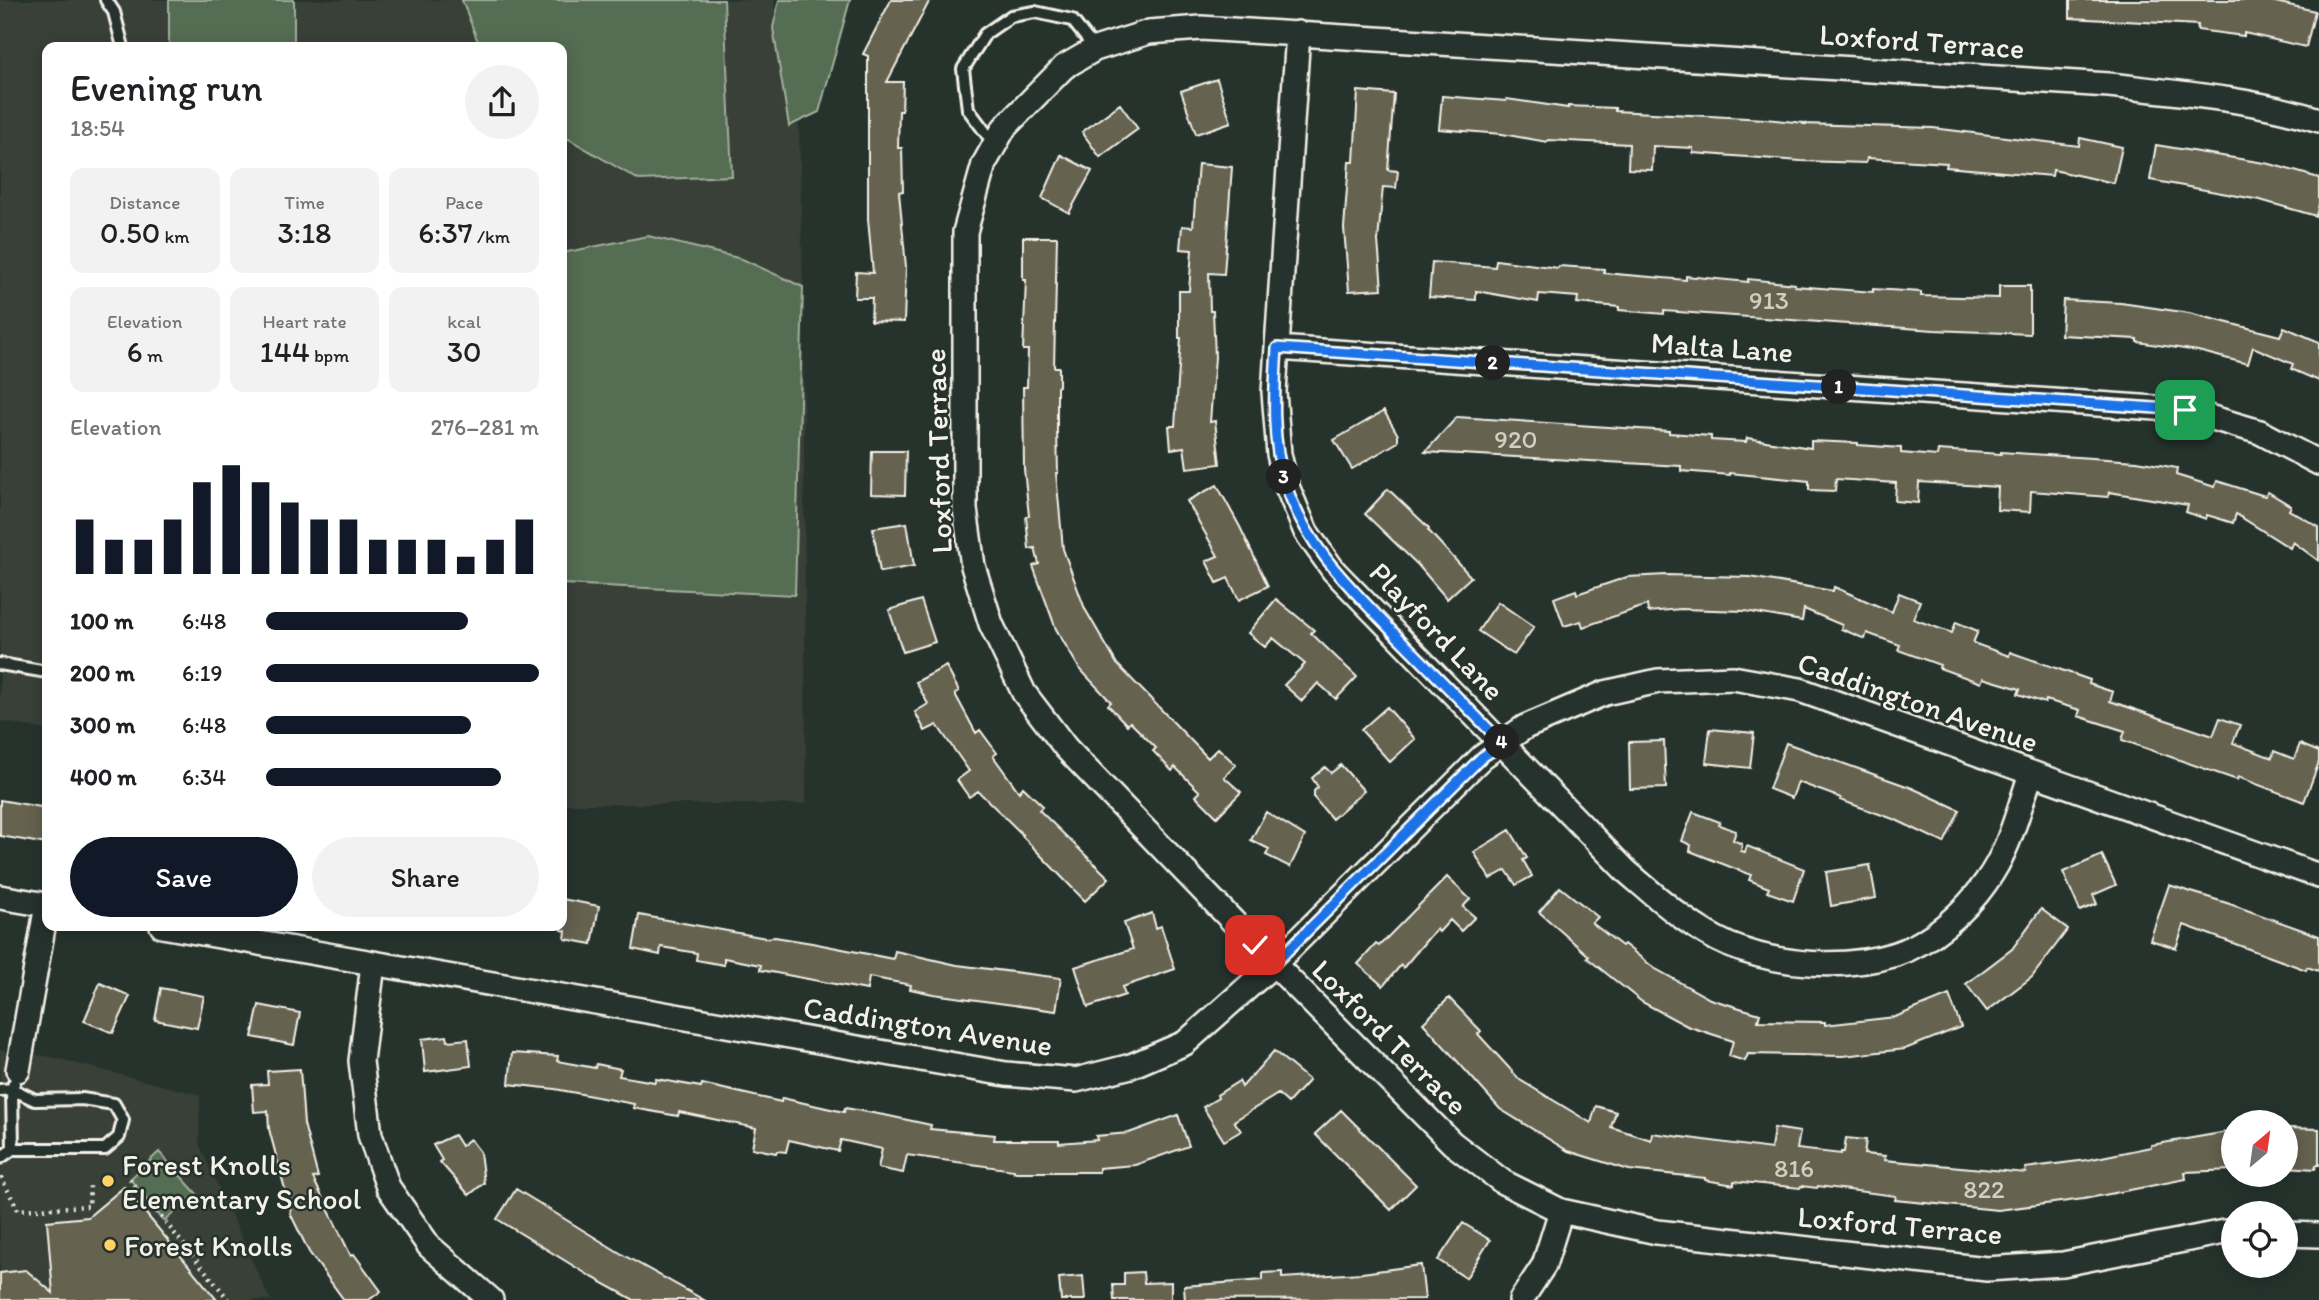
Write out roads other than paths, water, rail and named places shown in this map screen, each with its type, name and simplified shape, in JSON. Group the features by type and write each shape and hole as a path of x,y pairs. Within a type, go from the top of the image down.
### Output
{"street":[{"name":"Loxford Terrace","path":"2221,1233 2063,1264 1987,1269 1657,1232 1561,1211 1503,1182 1452,1143 1274,964 1066,748 1024,693 991,624 974,566 965,509 964,232 984,164 1004,128 1064,67 1095,49 1149,32 1201,28 1298,33 2109,85 2200,95 2298,113 2319,120"},
{"name":"Playford Lane","path":"1298,33 1274,392 1279,454 1286,484 1306,533 1334,571 1626,871 1676,914 1729,945 1781,960 1830,966 1897,954 1942,930 1986,882 2007,845 2031,774"},
{"name":"Malta Lane","path":"1277,348 2185,410 2260,432 2319,463"},
{"name":"Caddington Avenue","path":"190,931 1006,1074 1076,1080 1130,1066 1185,1043 1274,964 1482,757 1525,727 1605,693 1658,681 1733,678 1800,690 2319,876"},
{"path":"0,897 42,904"},
{"path":"15,1080 42,931"},
{"path":"373,964 361,1061 370,1135 388,1187 429,1246 491,1300"},
{"path":"1521,1300 1544,1265 1561,1211"},
{"path":"2298,1234 2319,1235"}],"lane":[{"path":"106,0 114,12 122,42"},
{"path":"995,145 968,109 963,68 985,34 1011,16 1035,12 1072,20 1095,49"},
{"path":"0,664 42,671"},
{"path":"0,1090 15,1080"},
{"path":"0,1158 13,1149 105,1149 119,1137 123,1120 114,1104 82,1099 35,1100 15,1080"},
{"path":"13,1149 15,1080"}],"place":[{"name":"Forest Knolls Elementary School","path":"108,1181"},
{"name":"Forest Knolls","path":"110,1245"}]}
